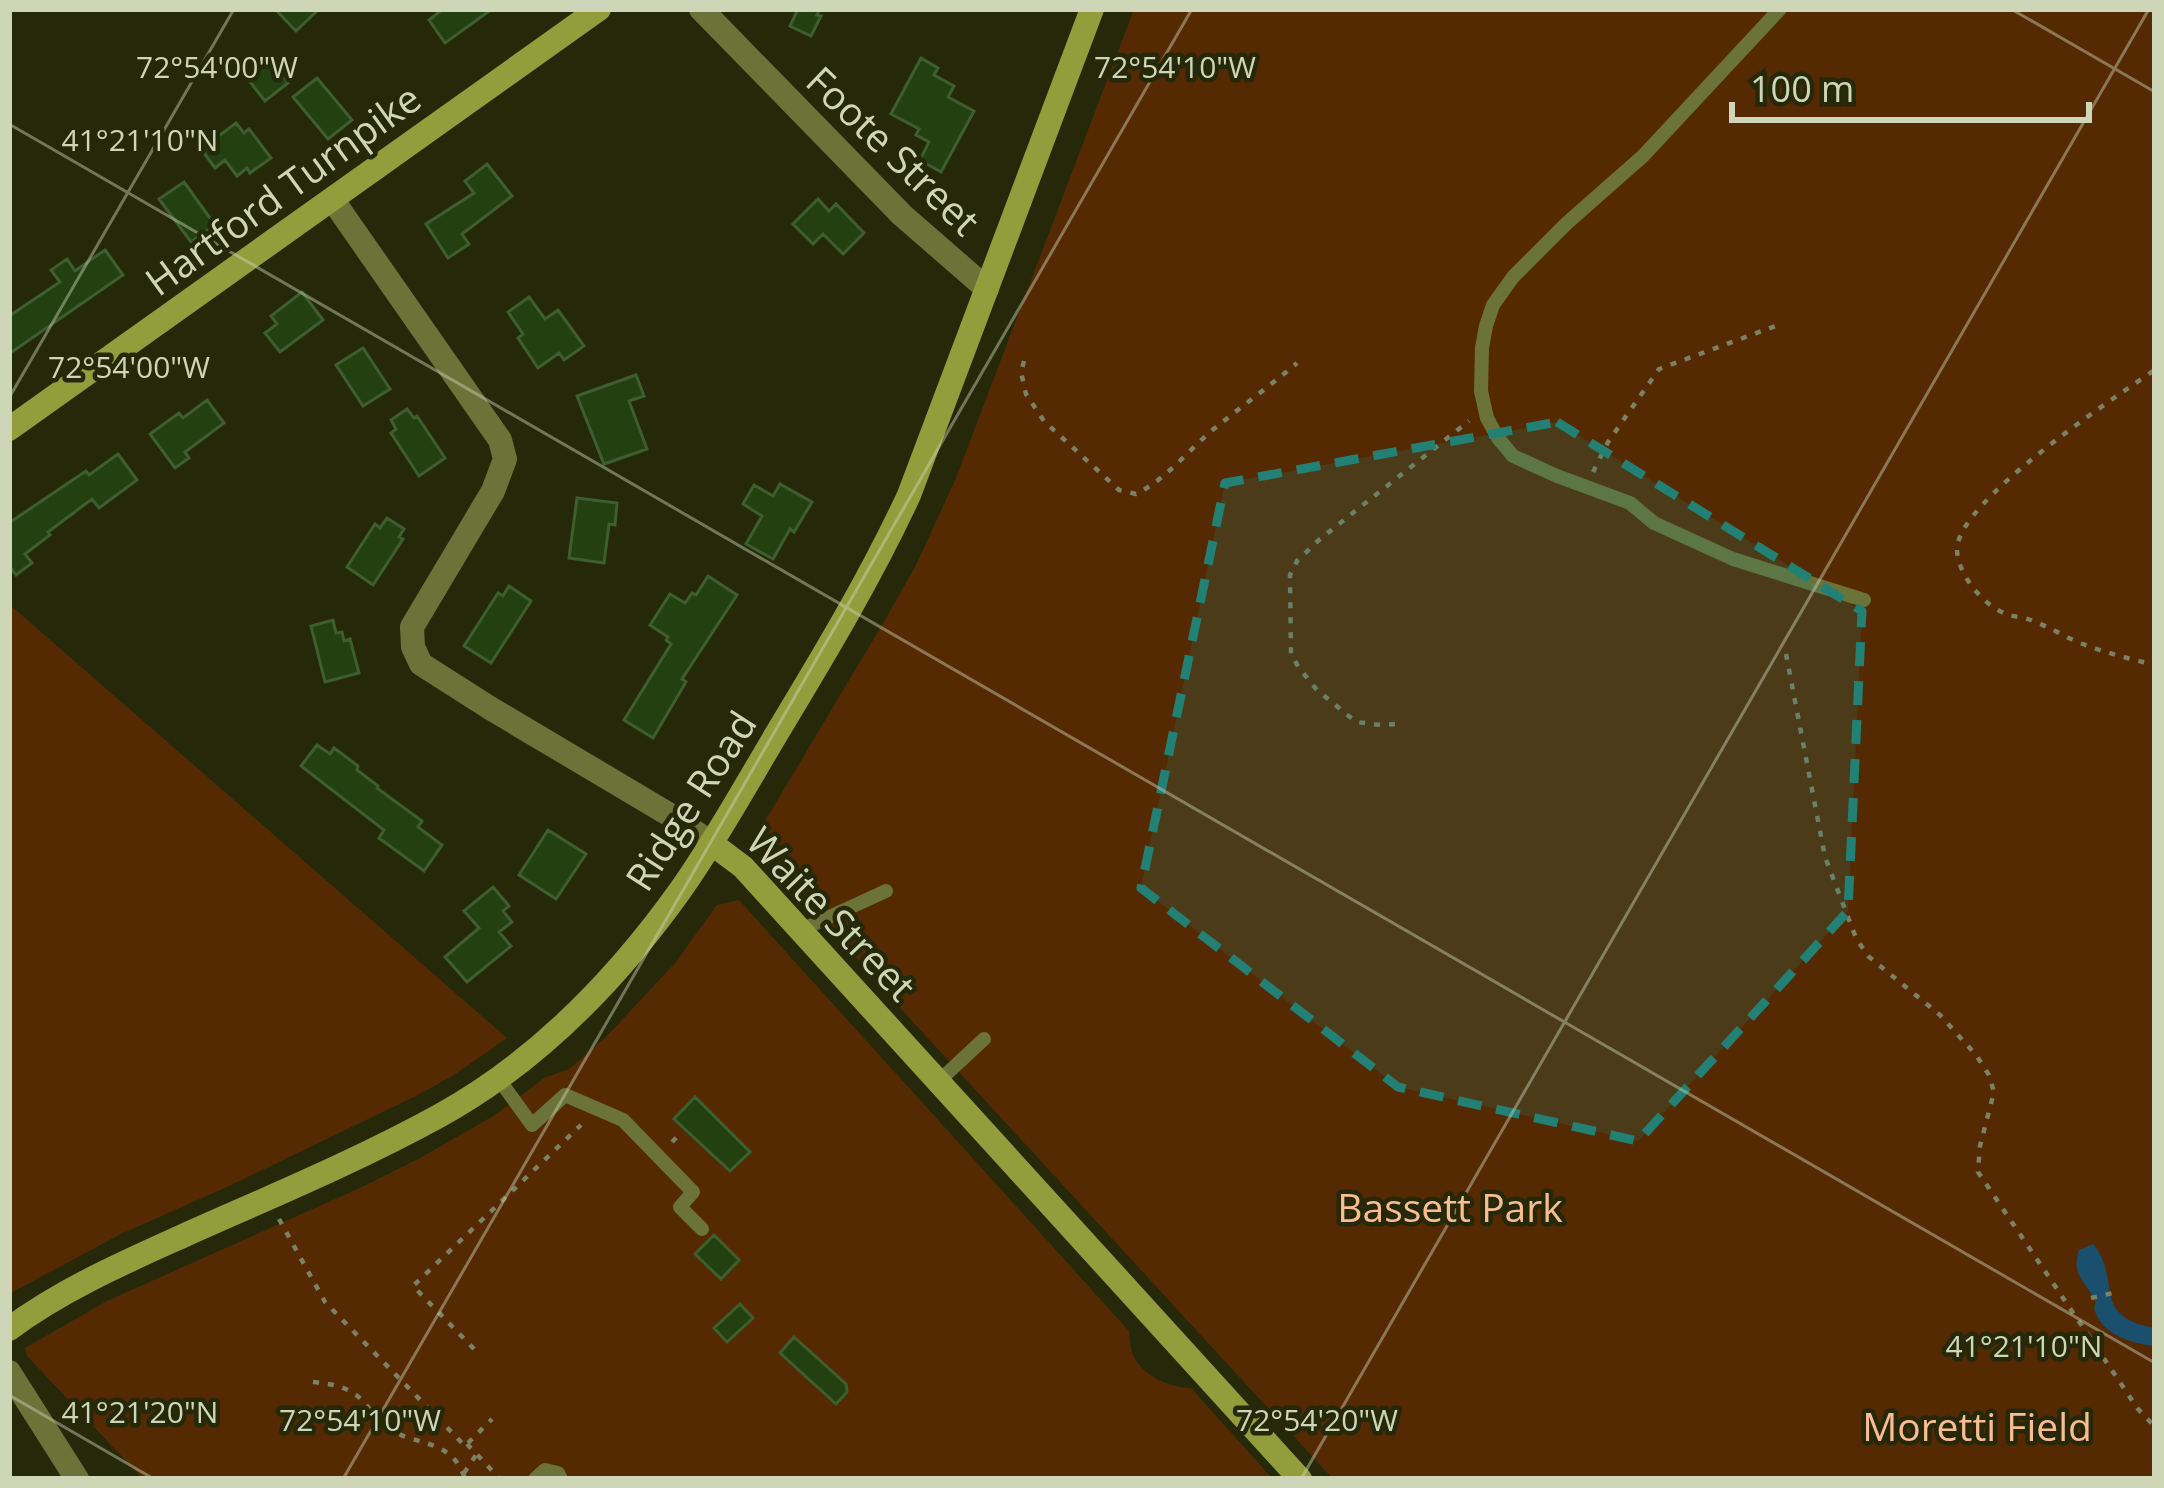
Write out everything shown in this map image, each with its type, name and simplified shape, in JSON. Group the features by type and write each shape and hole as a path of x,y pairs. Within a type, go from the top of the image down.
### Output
{"main road":[{"name":"Hartford Turnpike","path":"9,429 599,9"},
{"name":"Ridge Road","path":"9,1329 77,1286 443,1114 537,1048 613,975 711,843 892,531 1092,9"},
{"name":"Waite Street","path":"711,843 743,867 1300,1479"}],"street":[{"name":"Foote Street","path":"701,9 902,215 987,289"},
{"name":"Waite Street","path":"332,199 500,440 505,459 493,491 412,627 413,647 421,664 711,843"},
{"path":"9,1372 77,1479"}],"lane":[{"path":"1780,9 1643,156 1513,277 1492,305 1486,326 1484,402 1487,418 1513,456 1630,503 1654,523 1710,550 1864,600"},
{"path":"801,930 886,891"},
{"path":"939,1081 984,1039"},
{"path":"498,1078 532,1125 565,1096 623,1120 693,1192 680,1207 701,1229"},
{"path":"535,1479 545,1470 561,1479"}],"path":[{"path":"1607,495 1594,480 1593,469 1659,369 1780,324"},
{"path":"1024,362 1021,372 1026,394 1044,422 1119,490 1136,494 1152,486 1213,429 1297,364"},
{"path":"2153,371 2080,421 1999,487 1962,528 1957,550 1978,596 2002,613 2031,620 2082,644 2155,665"},
{"path":"1396,724 1356,722 1299,668 1291,655 1290,575 1320,539 1469,421 1484,402"},
{"path":"1786,654 1825,857 1856,938 1868,956 1940,1015 1989,1075 1994,1092 1978,1172 2138,1409 2155,1427"},
{"path":"474,1349 413,1286 598,1108"},
{"path":"279,1220 325,1302 500,1479"},
{"path":"2091,1298 2114,1293"},
{"path":"313,1382 350,1390 380,1423 409,1440 456,1437"},
{"path":"467,1444 492,1419"},
{"path":"443,1441 464,1476"},
{"path":"464,1476 476,1454"}],"highlighted area":[{"path":"1557,422 1862,611 1848,911 1638,1141 1398,1087 1141,888 1225,483"}],"green space":[{"path":"1134,9 2155,9 2155,1479 1333,1479 753,841 916,565 956,478"},
{"path":"9,604 507,1038 416,1096 121,1234 9,1294"},
{"path":"739,900 1129,1331 1132,1352 1141,1367 1165,1382 1191,1388 1273,1479 143,1479 27,1356 25,1348 107,1301 420,1158 495,1115 544,1078 569,1069 675,963 717,905"}],"water":[{"path":"2093,1244 2102,1257 2114,1306 2135,1322 2155,1328 2155,1346 2121,1338 2101,1322 2077,1264 2079,1250"}],"building":[{"path":"275,9 319,9 296,31"},
{"path":"443,9 492,9 445,43 429,20"},
{"path":"798,9 820,9 811,36 790,26"},
{"path":"921,58 938,68 934,75 954,86 948,97 974,111 941,172 920,160 929,142 916,135 919,129 891,114"},
{"path":"271,60 288,83 265,101 247,78"},
{"path":"317,78 352,120 328,139 293,97"},
{"path":"236,123 244,133 249,129 271,158 237,176 225,160 215,168 201,149"},
{"path":"487,164 512,196 462,234 469,244 448,258 426,224 474,193 465,181"},
{"path":"184,182 215,225 191,242 159,199"},
{"path":"818,199 829,211 836,204 864,233 843,254 823,234 813,244 793,224"},
{"path":"105,250 123,275 9,354 9,316 60,282 51,270 67,259 75,271"},
{"path":"302,292 323,320 280,352 265,333 277,324 271,316"},
{"path":"529,297 545,319 558,310 584,346 564,360 559,353 538,368 508,312"},
{"path":"363,348 390,389 363,406 336,365"},
{"path":"636,375 644,396 629,401 647,449 604,464 577,396"},
{"path":"207,400 224,423 185,452 189,458 175,468 150,434"},
{"path":"407,409 417,416 445,458 419,476 391,433 396,429 391,420"},
{"path":"118,454 137,480 99,508 92,499 48,532 25,554 32,563 16,575 9,566 9,523"},
{"path":"780,484 812,502 773,559 746,544 762,516 743,504 754,485 773,496"},
{"path":"577,498 617,503 604,563 569,558"},
{"path":"387,518 404,529 399,537 403,539 373,585 347,567 375,524 380,528"},
{"path":"708,576 737,595 682,679 686,682 653,738 624,720 671,644 650,625 670,594 685,603"},
{"path":"509,586 531,601 491,663 464,646 498,593 503,596"},
{"path":"333,620 336,633 342,632 344,641 350,639 359,673 325,682 311,626"},
{"path":"317,745 330,754 334,748 422,821 418,827 442,845 424,871 379,838 384,830 301,766"},
{"path":"548,830 586,854 556,899 519,875"},
{"path":"493,887 509,906 503,911 512,922 499,932 511,946 467,982 445,957 479,928 464,911"},
{"path":"695,1097 750,1152 730,1171 674,1119"},
{"path":"714,1235 739,1260 721,1279 695,1254"},
{"path":"740,1304 753,1318 727,1342 714,1328"},
{"path":"794,1337 846,1384 847,1392 836,1404 780,1353"}],"park label":[{"name":"Bassett Park","path":"1450,1208"},
{"name":"Moretti Field","path":"1977,1427"}]}
